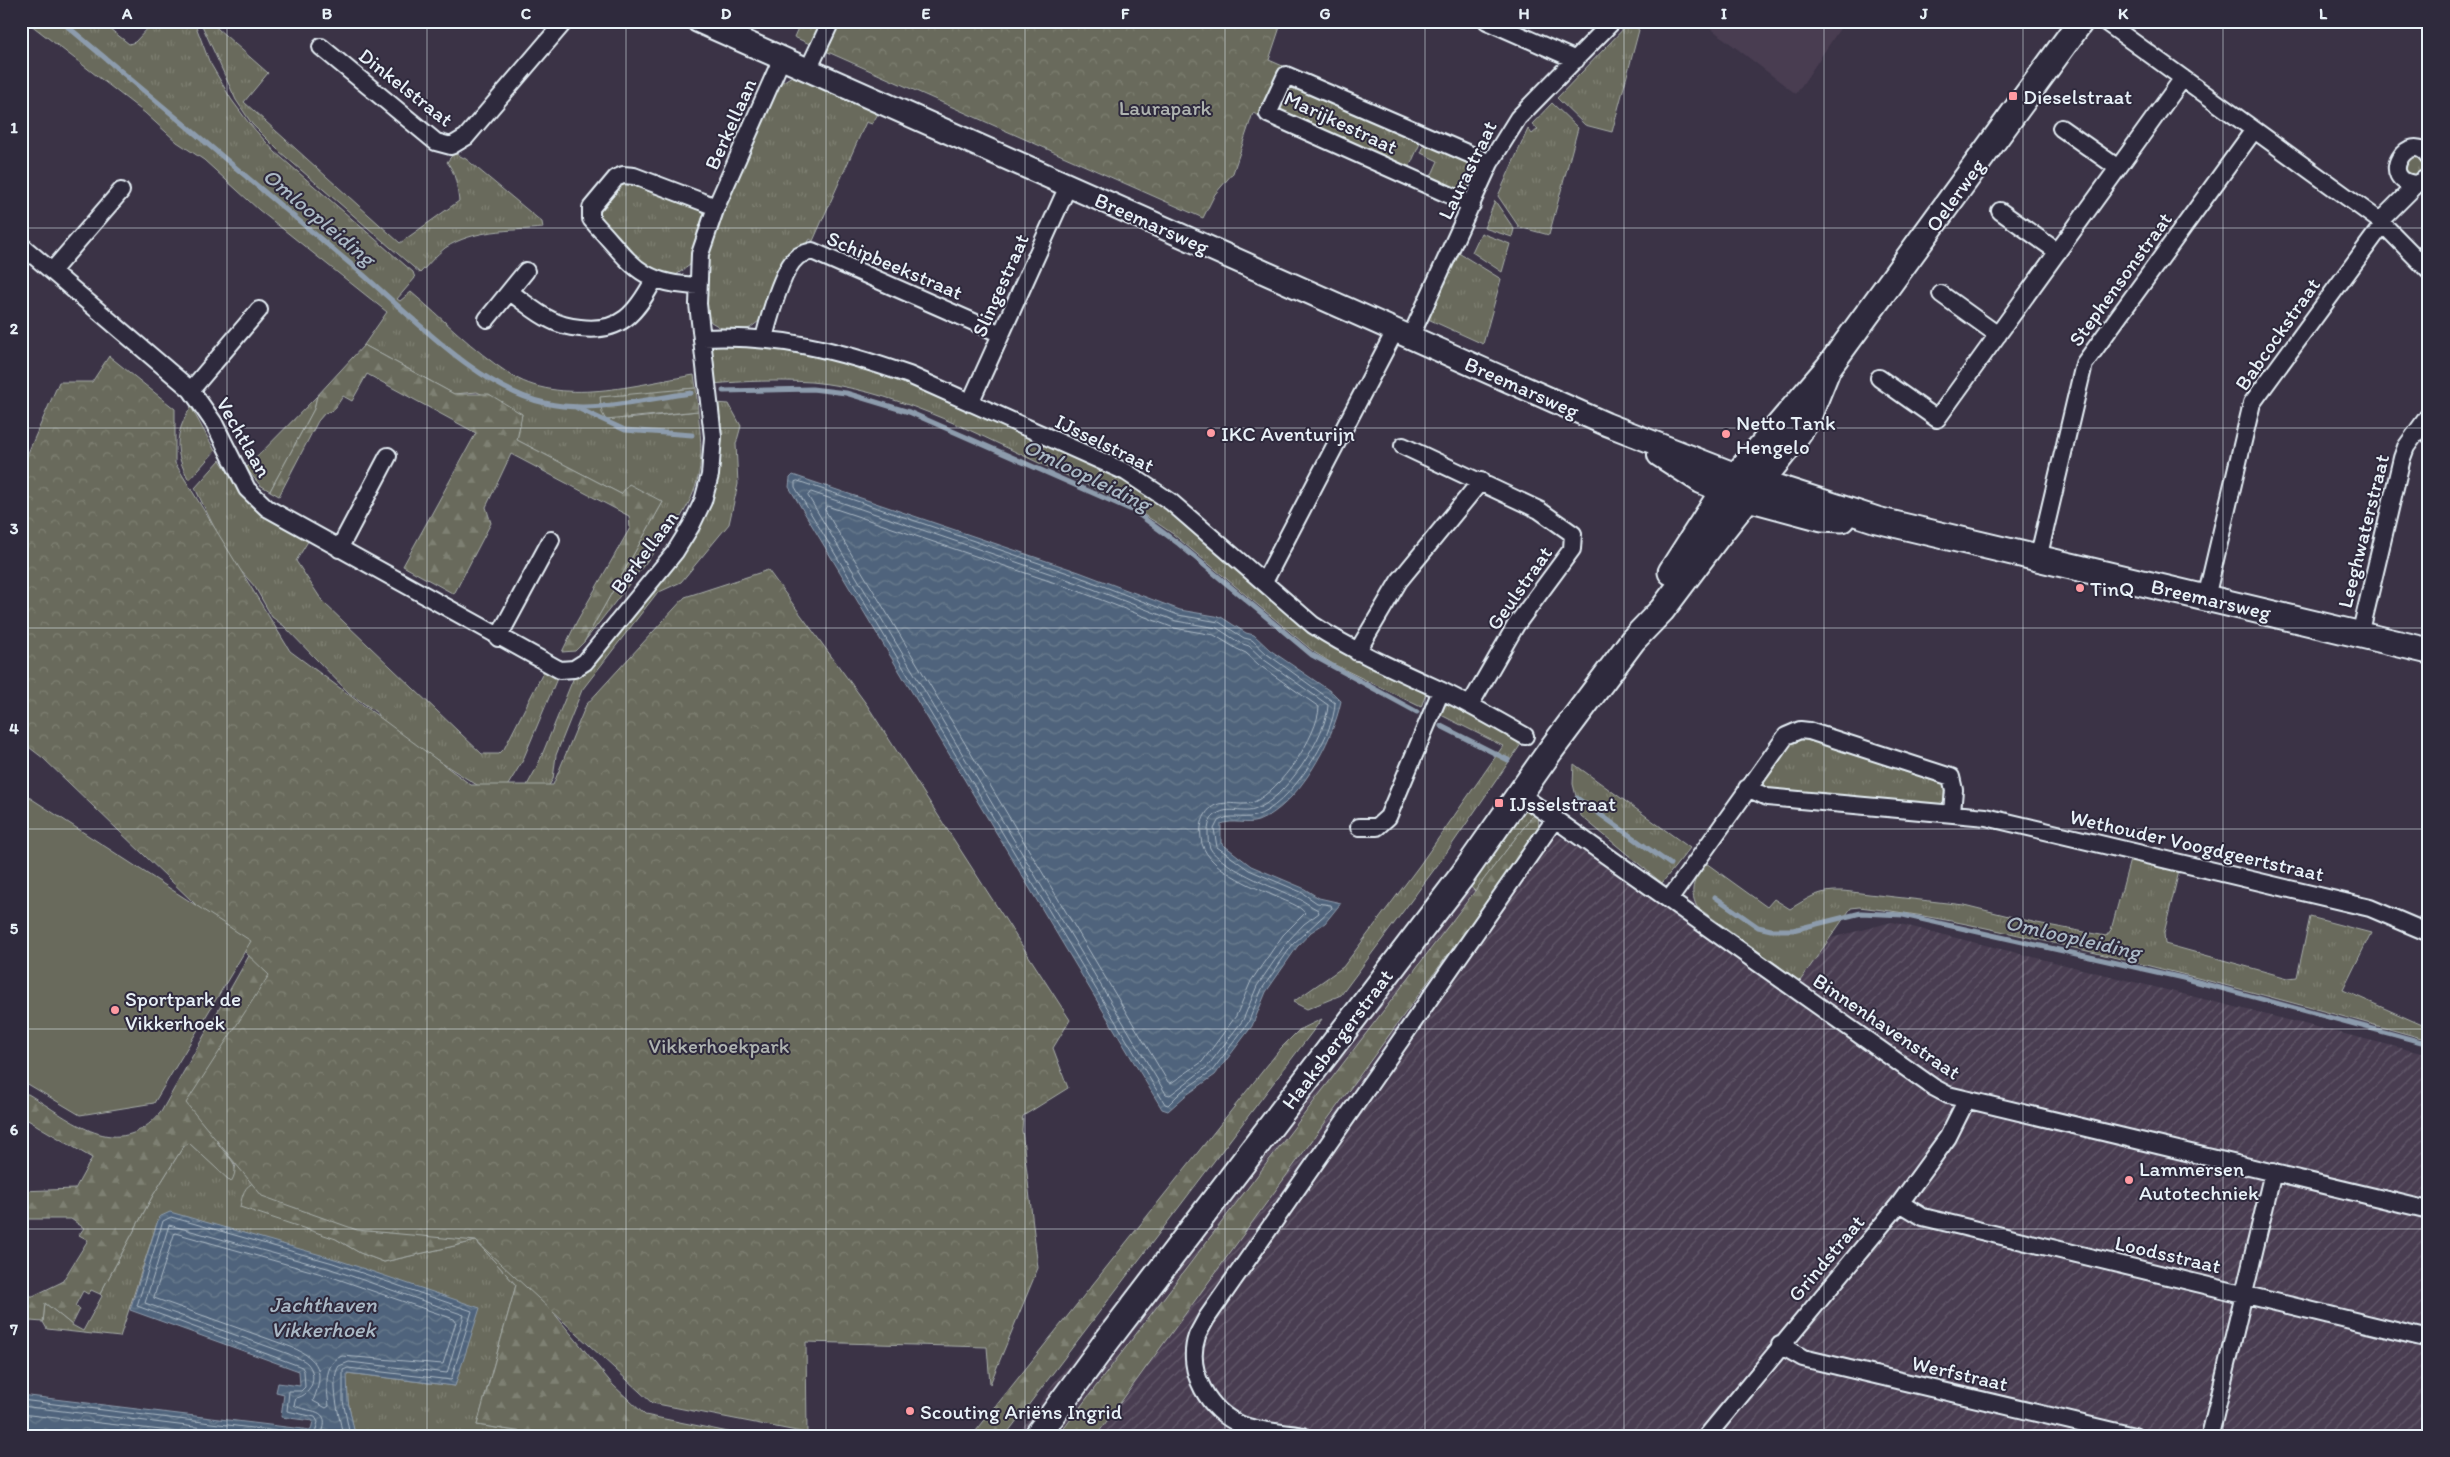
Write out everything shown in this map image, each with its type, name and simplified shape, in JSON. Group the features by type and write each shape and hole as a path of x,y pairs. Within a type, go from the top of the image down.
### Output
{"main road":[{"name":"Oelerweg","path":"1730,483 1828,368 2081,21"},
{"name":"Oelerweg","path":"1755,490 1806,422 1828,368"},
{"name":"Breemarsweg","path":"1730,483 2038,559 2429,651"},
{"name":"Haaksbergerstraat","path":"1633,640 1647,609 1730,483"},
{"name":"Haaksbergerstraat","path":"1037,1436 1106,1342 1457,884 1550,751 1633,640 1662,610 1755,490"}],"street":[{"name":"Dinkelstraat","path":"321,46 436,142 451,146 466,137 565,21"},
{"name":"Breemarsweg","path":"698,21 1606,424 1730,483"},
{"path":"808,70 831,21"},
{"path":"1487,21 1576,60"},
{"name":"Laurastraat","path":"1264,582 1403,334 1472,205 1490,163 1518,118 1613,21"},
{"path":"2104,21 2381,222 2429,271"},
{"name":"Berkellaan","path":"567,671 574,670 585,662 675,552 691,526 703,501 710,474 713,437 698,286 700,254 716,207 782,58"},
{"name":"Marijkestraat","path":"1472,205 1268,114 1286,75 1490,163"},
{"path":"1879,378 1937,419 2183,78"},
{"path":"2061,128 2118,168"},
{"name":"Stephensonstraat","path":"2038,559 2084,364 2254,130"},
{"path":"2423,180 2405,181 2396,168 2398,158 2404,151 2412,148 2420,149 2429,156"},
{"path":"698,286 678,285 654,280 638,270 591,219 591,208 616,178 623,175 634,176 716,207"},
{"path":"2381,222 2423,180"},
{"name":"Slingestraat","path":"970,403 1068,186"},
{"path":"52,271 121,191"},
{"path":"2000,211 2058,252"},
{"name":"Babcockstraat","path":"2206,598 2252,403 2381,222"},
{"name":"Vechtlaan","path":"23,250 52,271 191,390 214,423 235,468 256,500 498,638 560,670 567,671"},
{"name":"Schipbeekstraat","path":"764,338 772,308 789,267 797,256 812,251 1001,334"},
{"path":"487,319 526,271"},
{"path":"510,292 550,320 566,326 589,329 611,327 623,321 644,298 654,280"},
{"path":"1941,294 1998,335"},
{"name":"Vechtlaan","path":"191,390 258,310"},
{"name":"IJsselstraat","path":"702,338 764,338 806,345 880,365 909,375 1126,472 1171,502 1313,625 1357,652 1470,705 1525,736"},
{"name":"Leeghwaterstraat","path":"2360,634 2402,458 2406,447 2429,415"},
{"name":"Geulstraat","path":"1403,446 1481,481 1538,510 1573,534 1572,549 1516,625 1470,705"},
{"path":"340,549 388,456"},
{"path":"1357,652 1399,581 1481,481"},
{"path":"498,638 551,540"},
{"path":"1359,827 1377,827 1388,817 1441,691"},
{"path":"1669,900 1786,736 1800,730 1809,731 1951,777 1954,790 1952,812"},
{"name":"Wethouder Voogdgeertstraat","path":"1748,788 1767,797 1952,812 2010,822 2370,908 2429,933"},
{"name":"Binnenhavenstraat","path":"1521,795 1932,1087 1966,1101 2429,1210"},
{"path":"1303,1436 1242,1425 1220,1412 1204,1393 1197,1378 1197,1337 1206,1319 1555,819"},
{"name":"Grindstraat","path":"1707,1436 1780,1345 1900,1203 1948,1137 1966,1101"},
{"path":"2210,1436 2273,1172"},
{"name":"Loodsstraat","path":"1900,1203 1923,1217 2429,1339"},
{"name":"Werfstraat","path":"1780,1345 1803,1358 2134,1436"}],"shaded area":[{"path":"1701,21 1845,21 1796,94"},
{"path":"1509,812 1789,949 1892,922 2429,1055 2429,1436 1017,1436 1053,1384 1211,1183 1229,1188"}],"green space":[{"path":"26,21 100,21 129,44 135,42 151,25 157,30 165,21 174,29 183,21 194,21 209,61 231,99 248,122 275,152 413,272 415,278 397,299 400,301 411,292 470,344 508,373 529,384 551,389 575,391 624,388 694,375 696,388 681,389 627,419 698,411 701,442 700,468 693,493 679,520 584,642 663,502 621,494 517,440 522,414 477,392 454,394 364,345 387,312 259,210 204,160 177,142 145,113"},
{"path":"200,21 209,21 268,73 244,102 400,243 459,201 454,175 447,162 454,153 466,159 542,222 543,228 492,232 468,237 445,248 420,273 279,151 252,124 236,100"},
{"name":"Laurapark","path":"801,21 1282,21 1269,60 1285,67 1262,117 1253,113 1233,173 1215,194 1203,218 794,37"},
{"path":"1630,22 1639,30 1612,132 1585,125 1557,98"},
{"path":"797,73 879,112 872,124 866,122 813,241 810,239 759,321 750,328 739,331 723,329 711,322 706,313 704,270 713,232 779,84"},
{"path":"1291,85 1422,139 1408,170 1406,166 1293,115 1287,118 1279,109 1286,88"},
{"path":"1552,103 1578,128 1549,235 1519,227 1498,196 1528,129 1532,134 1538,129 1532,124"},
{"path":"1426,141 1476,164 1479,172 1468,193 1429,181 1438,161 1421,153"},
{"path":"2410,153 2427,161 2425,174 2407,178 2402,160"},
{"path":"623,179 704,212 693,247 690,265 676,275 653,269 643,263 623,246 598,219 600,205"},
{"path":"1495,201 1514,229 1512,237 1484,228"},
{"path":"1481,233 1510,244 1502,272 1472,252"},
{"path":"1457,252 1501,279 1483,344 1428,319"},
{"path":"756,342 870,366 1117,474 1148,492 1325,638 1426,694 1421,707 1333,664 1314,652 1173,534 1141,513 1091,487 956,424 899,402 841,386 786,381 712,384 708,350 715,345"},
{"path":"364,345 454,394 489,394 522,414 517,440 621,494 629,484 663,502 584,642 575,651 562,652 577,621 630,528 629,516 511,454 486,507 491,523 454,594 403,566 476,433 367,374 352,401 343,396 334,410 325,413 318,421 279,496 270,491 314,409 317,396"},
{"name":"Vikkerhoekpark","path":"109,356 175,409 175,463 290,651 471,785 553,785 586,705 685,597 768,570 867,705 1070,1020 1053,1048 1068,1088 1023,1116 1022,1130 1038,1268 990,1384 987,1347 806,1342 807,1433 652,1403 476,1241 357,1230 262,1196 186,1103 269,975 43,758 21,741 21,675 26,651 21,643 21,469 59,382 92,382"},
{"path":"696,388 698,411 606,420 602,413 600,397"},
{"path":"317,396 314,409 270,491 260,485 246,468"},
{"path":"715,403 729,404 741,426 736,444 738,484 729,524 681,582 657,593 582,690 556,755 553,779 548,787 525,789 537,767 576,672 686,540 709,508 717,486 719,463"},
{"path":"191,407 215,451 189,480 181,461 178,443 181,426"},
{"path":"220,460 245,498 310,538 296,561 323,602 482,754 499,754 504,749 546,667 558,676 522,762 503,793 493,795 413,745 381,720 376,712 349,693 284,626 272,617 255,587 228,556 195,488"},
{"path":"1441,693 1526,737 1442,859 1341,995 1307,1009 1293,1002 1343,967 1419,866 1503,746 1433,711"},
{"path":"1807,738 1944,782 1944,806 1776,793 1759,785 1773,762 1784,749 1798,740"},
{"path":"1574,764 1690,848 1662,883 1581,816 1573,784"},
{"name":"Sportpark de Vikkerhoek","path":"21,792 251,941 154,1103 80,1115 21,1080"},
{"path":"1518,809 1527,810 1534,814 1475,891 1464,881"},
{"path":"1534,814 1538,817 1539,827 1531,841 1096,1436 1058,1436"},
{"path":"2131,856 2180,867 2164,933 2165,944 2288,978 2297,977 2310,917 2371,933 2343,990 2429,1028 2429,1040 2306,1006 2040,940 1950,921 1859,907 1851,908 1800,981 1697,907 1693,894 1696,879 1706,863 1767,907 1774,899 1790,909 1821,893 1843,891 1964,905 2037,923 2106,936 2111,930"},
{"path":"250,954 262,958 613,1385 645,1415 748,1436 549,1436 477,1425 516,1285 476,1241 384,1262 360,1253 336,1239 240,1207 246,1188 256,1182 214,1133 220,1147 233,1162 235,1168 231,1182 189,1143 183,1147 152,1197 100,1294 91,1290 88,1294 83,1291 75,1306 80,1309 72,1325 45,1303 43,1322 30,1321 27,1339 21,1338 21,1296 33,1296 62,1282 88,1240 79,1235 84,1228 71,1219 21,1219 21,1191 75,1189 92,1158 21,1116 21,1094 28,1094 78,1125 94,1132 111,1136 128,1135 144,1127 161,1112"},
{"path":"1322,1019 1005,1436 972,1436 1281,1048 1299,1030"},
{"path":"214,1133 336,1239 360,1253 384,1262 476,1241 516,1285 477,1425 548,1436 355,1435 348,1401 346,1373 455,1386 159,1217 120,1337 47,1329 43,1322 45,1303 72,1325 83,1331 102,1296 100,1294 152,1197 183,1147 189,1143 231,1181 236,1165 216,1143"}],"water":[{"path":"793,475 1079,572 1180,610 1221,617 1246,633 1254,635 1270,650 1333,693 1341,701 1337,717 1322,753 1300,787 1287,802 1273,813 1258,821 1221,824 1221,843 1251,866 1303,888 1319,898 1341,903 1325,923 1311,932 1297,947 1266,992 1252,1026 1215,1075 1185,1096 1168,1111 1162,1109 789,487 790,478"},
{"name":"Jachthaven Vikkerhoek","path":"170,1212 335,1259 480,1308 455,1386 347,1373 348,1401 355,1435 360,1436 21,1436 21,1395 311,1430 313,1421 281,1417 284,1394 276,1392 278,1383 300,1386 299,1371 130,1310 159,1217"}],"waterway":[{"name":"Omloopleiding","path":"61,21 353,266 443,346 493,382 519,395 563,406 599,406 691,393"},
{"name":"Omloopleiding","path":"723,391 812,389 846,393 909,412 1134,511 1179,544 1312,655 1417,712"},
{"name":"Omloopleiding","path":"575,407 625,430 692,435"},
{"name":"Omloopleiding","path":"1441,726 1508,760"},
{"name":"Omloopleiding","path":"1577,798 1670,864"},
{"name":"Omloopleiding","path":"1715,897 1758,927 1771,930 1793,930 1861,913 1903,915 2183,978 2429,1044"}],"place":[{"name":"Dieselstraat","path":"2013,96"},
{"name":"IKC Aventurijn","path":"1211,433"},
{"name":"Netto Tank Hengelo","path":"1726,434"},
{"name":"TinQ","path":"2080,588"},
{"name":"IJsselstraat","path":"1499,803"},
{"name":"Sportpark de Vikkerhoek","path":"115,1010"},
{"name":"Lammersen Autotechniek","path":"2129,1180"},
{"name":"Scouting Ariëns Ingrid","path":"910,1411"}]}
